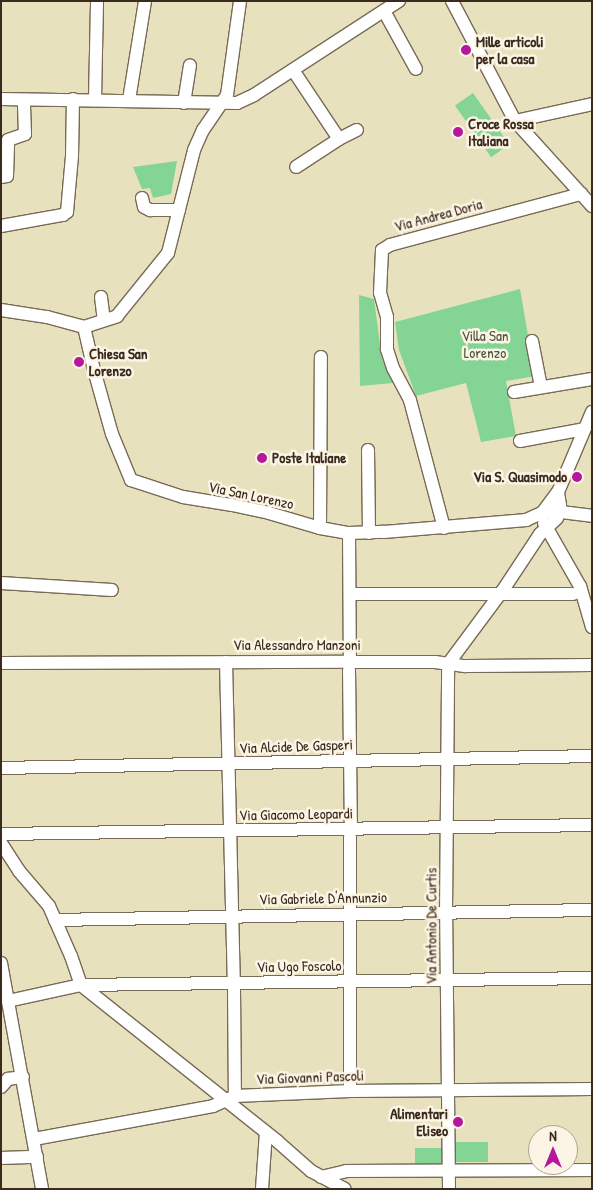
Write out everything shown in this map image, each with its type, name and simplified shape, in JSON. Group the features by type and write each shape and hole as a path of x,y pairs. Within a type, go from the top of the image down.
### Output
{"street":[{"path":"95,100 97,1"},
{"path":"129,100 145,1"},
{"path":"1,310 47,317 84,327 117,316 168,253 198,139 202,130 223,104 228,90 240,1"},
{"path":"1,99 129,100 223,104 246,100 399,1"},
{"path":"452,1 514,120 592,206"},
{"path":"384,11 416,69"},
{"path":"184,103 190,65"},
{"path":"293,70 339,140"},
{"path":"1,177 7,176 8,140 25,135 24,100"},
{"path":"1,226 64,215 66,212 72,156 73,100"},
{"path":"514,120 592,104"},
{"path":"296,167 357,130"},
{"name":"Via Andrea Doria","path":"444,528 410,400 393,368 387,349 387,317 380,293 382,250 390,245 581,194"},
{"path":"142,198 144,207 150,210 178,210"},
{"path":"100,297 104,320"},
{"name":"Via San Lorenzo","path":"84,327 112,434 131,480 183,497 269,513 320,528 349,533 444,528 526,520 542,513"},
{"path":"532,341 541,387"},
{"path":"320,528 321,357"},
{"path":"514,392 592,378"},
{"path":"542,513 558,492 592,412"},
{"path":"520,441 584,429"},
{"path":"368,450 369,533"},
{"path":"448,664 559,512 558,492"},
{"path":"542,513 559,512 577,516 592,516"},
{"path":"542,513 546,529 580,586 592,627"},
{"path":"526,520 537,523 540,528 546,529 577,516"},
{"path":"349,533 350,1091"},
{"path":"1,583 112,590"},
{"path":"350,594 573,594"},
{"path":"226,662 234,986 230,1098"},
{"name":"Via Alessandro Manzoni","path":"1,663 226,662 350,666 592,664"},
{"name":"Via Antonio De Curtis","path":"448,664 446,913 449,1189"},
{"name":"Via Alcide De Gasperi","path":"1,768 592,756"},
{"name":"Via Giacomo Leopardi","path":"1,834 231,831 350,833 446,828 592,825"},
{"path":"1,843 19,871 41,895 72,956 81,985 230,1098 311,1171 345,1189"},
{"name":"Via Gabriele D'Annunzio","path":"55,920 592,910"},
{"path":"1,963 42,1189"},
{"name":"Via Ugo Foscolo","path":"8,1001 81,985 234,986 350,980 447,981 592,978"},
{"path":"4,1084 23,1077"},
{"name":"Via Giovanni Pascoli","path":"34,1139 213,1106 230,1098 350,1091 448,1092 592,1089"},
{"path":"262,1189 266,1132"},
{"path":"1,1158 37,1157"},
{"path":"321,1177 346,1171 592,1170"}],"green space":[{"path":"473,93 509,145 491,157 455,106"},
{"path":"177,161 171,194 153,198 150,188 142,189 133,167"},
{"name":"Villa San Lorenzo","path":"520,289 535,376 506,381 516,436 481,442 466,383 416,396 399,350 395,322"},
{"path":"359,295 374,299 382,359 393,383 360,386"},
{"path":"455,1142 488,1142 488,1162 455,1162"},
{"path":"415,1148 443,1148 443,1167 415,1167"}],"place":[{"name":"Mille articoli per la casa","path":"466,50"},
{"name":"Croce Rossa Italiana","path":"458,132"},
{"name":"Chiesa San Lorenzo","path":"79,362"},
{"name":"Poste Italiane","path":"262,458"},
{"name":"Via S. Quasimodo","path":"577,477"},
{"name":"Alimentari Eliseo","path":"458,1122"}]}
